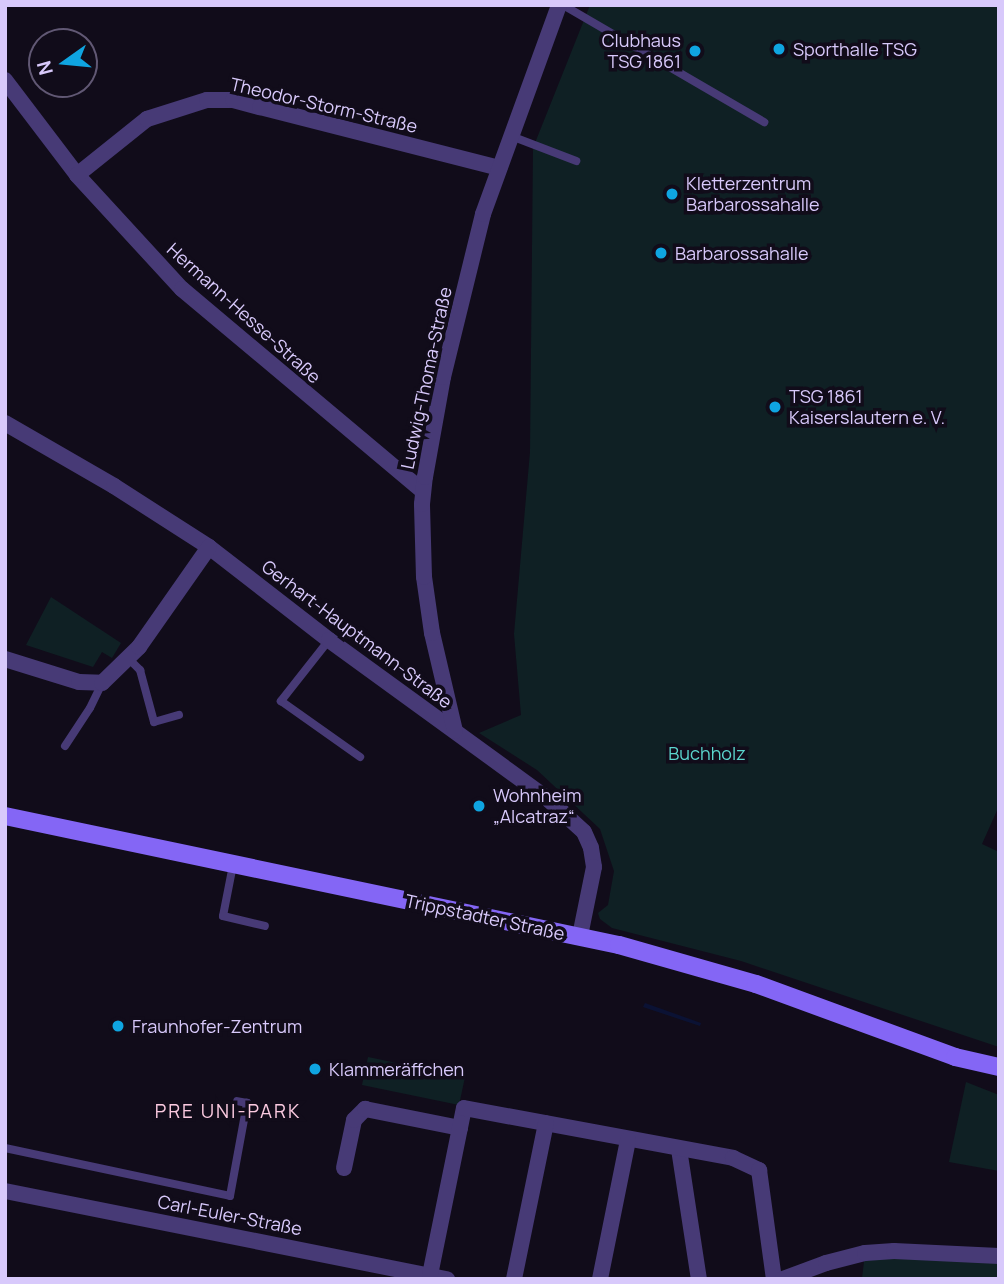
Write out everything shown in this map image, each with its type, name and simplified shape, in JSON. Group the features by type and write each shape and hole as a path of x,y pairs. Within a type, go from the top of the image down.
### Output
{"main road":[{"name":"Trippstadter Straße","path":"5,816 580,936 678,960 756,984 955,1057 999,1067"},
{"name":"Trippstadter Straße","path":"955,1057 999,1080"}],"street":[{"name":"Ludwig-Thoma-Straße","path":"454,731 432,633 424,577 423,491 443,377 483,214 561,5"},
{"name":"Hermann-Hesse-Straße","path":"5,80 76,175 182,289 423,491"},
{"name":"Theodor-Storm-Straße","path":"76,175 147,119 207,100 233,100 499,168"},
{"name":"Gerhart-Hauptmann-Straße","path":"5,423 114,486 209,547 329,640 550,800 584,832 594,867 580,936"},
{"path":"5,659 79,682 102,683 129,659 209,547"},
{"path":"430,1275 464,1108 733,1158 758,1170 774,1279"},
{"path":"344,1168 354,1120 365,1109 460,1128"},
{"path":"514,1279 546,1123"},
{"path":"600,1279 628,1140"},
{"path":"679,1149 699,1279"},
{"name":"Carl-Euler-Straße","path":"5,1191 447,1279"},
{"path":"783,1279 826,1263 865,1253 894,1251 999,1256"}],"lane":[{"path":"561,5 764,122"},
{"path":"511,136 576,161"},
{"path":"329,640 281,701 360,757"},
{"path":"129,659 140,670 154,722 179,715"},
{"path":"65,746 90,708 102,683"},
{"path":"233,865 223,916 265,926"},
{"path":"5,1148 230,1196 247,1103 237,1101"}],"green space":[{"name":"TSG 1861 Kaiserslautern e. V.","path":"590,5 999,5 999,806 982,844 999,852 999,1047 741,961 612,928 600,919 598,913 608,905 614,871 600,829 537,770 479,733 521,715 514,634 530,452 533,148"},
{"path":"51,597 121,643 112,658 102,652 93,667 26,645"},
{"path":"368,1057 465,1077 459,1105 362,1085"},
{"path":"966,1082 999,1095 999,1171 949,1162"},
{"path":"865,1253 999,1256 999,1279 862,1279"}],"water":[{"path":"645,1003 701,1023 700,1026 643,1007"}],"place":[{"name":"Sporthalle TSG","path":"779,49"},
{"name":"Clubhaus TSG 1861","path":"695,51"},
{"name":"Kletterzentrum Barbarossahalle","path":"672,194"},
{"name":"Barbarossahalle","path":"661,253"},
{"name":"TSG 1861 Kaiserslautern e. V.","path":"775,407"},
{"name":"Wohnheim „Alcatraz“","path":"479,806"},
{"name":"Fraunhofer-Zentrum","path":"118,1026"},
{"name":"Klammeräffchen","path":"315,1069"}],"district":[{"name":"PRE UNI-PARK","path":"228,1112"}],"park label":[{"name":"Buchholz","path":"707,753"}]}
